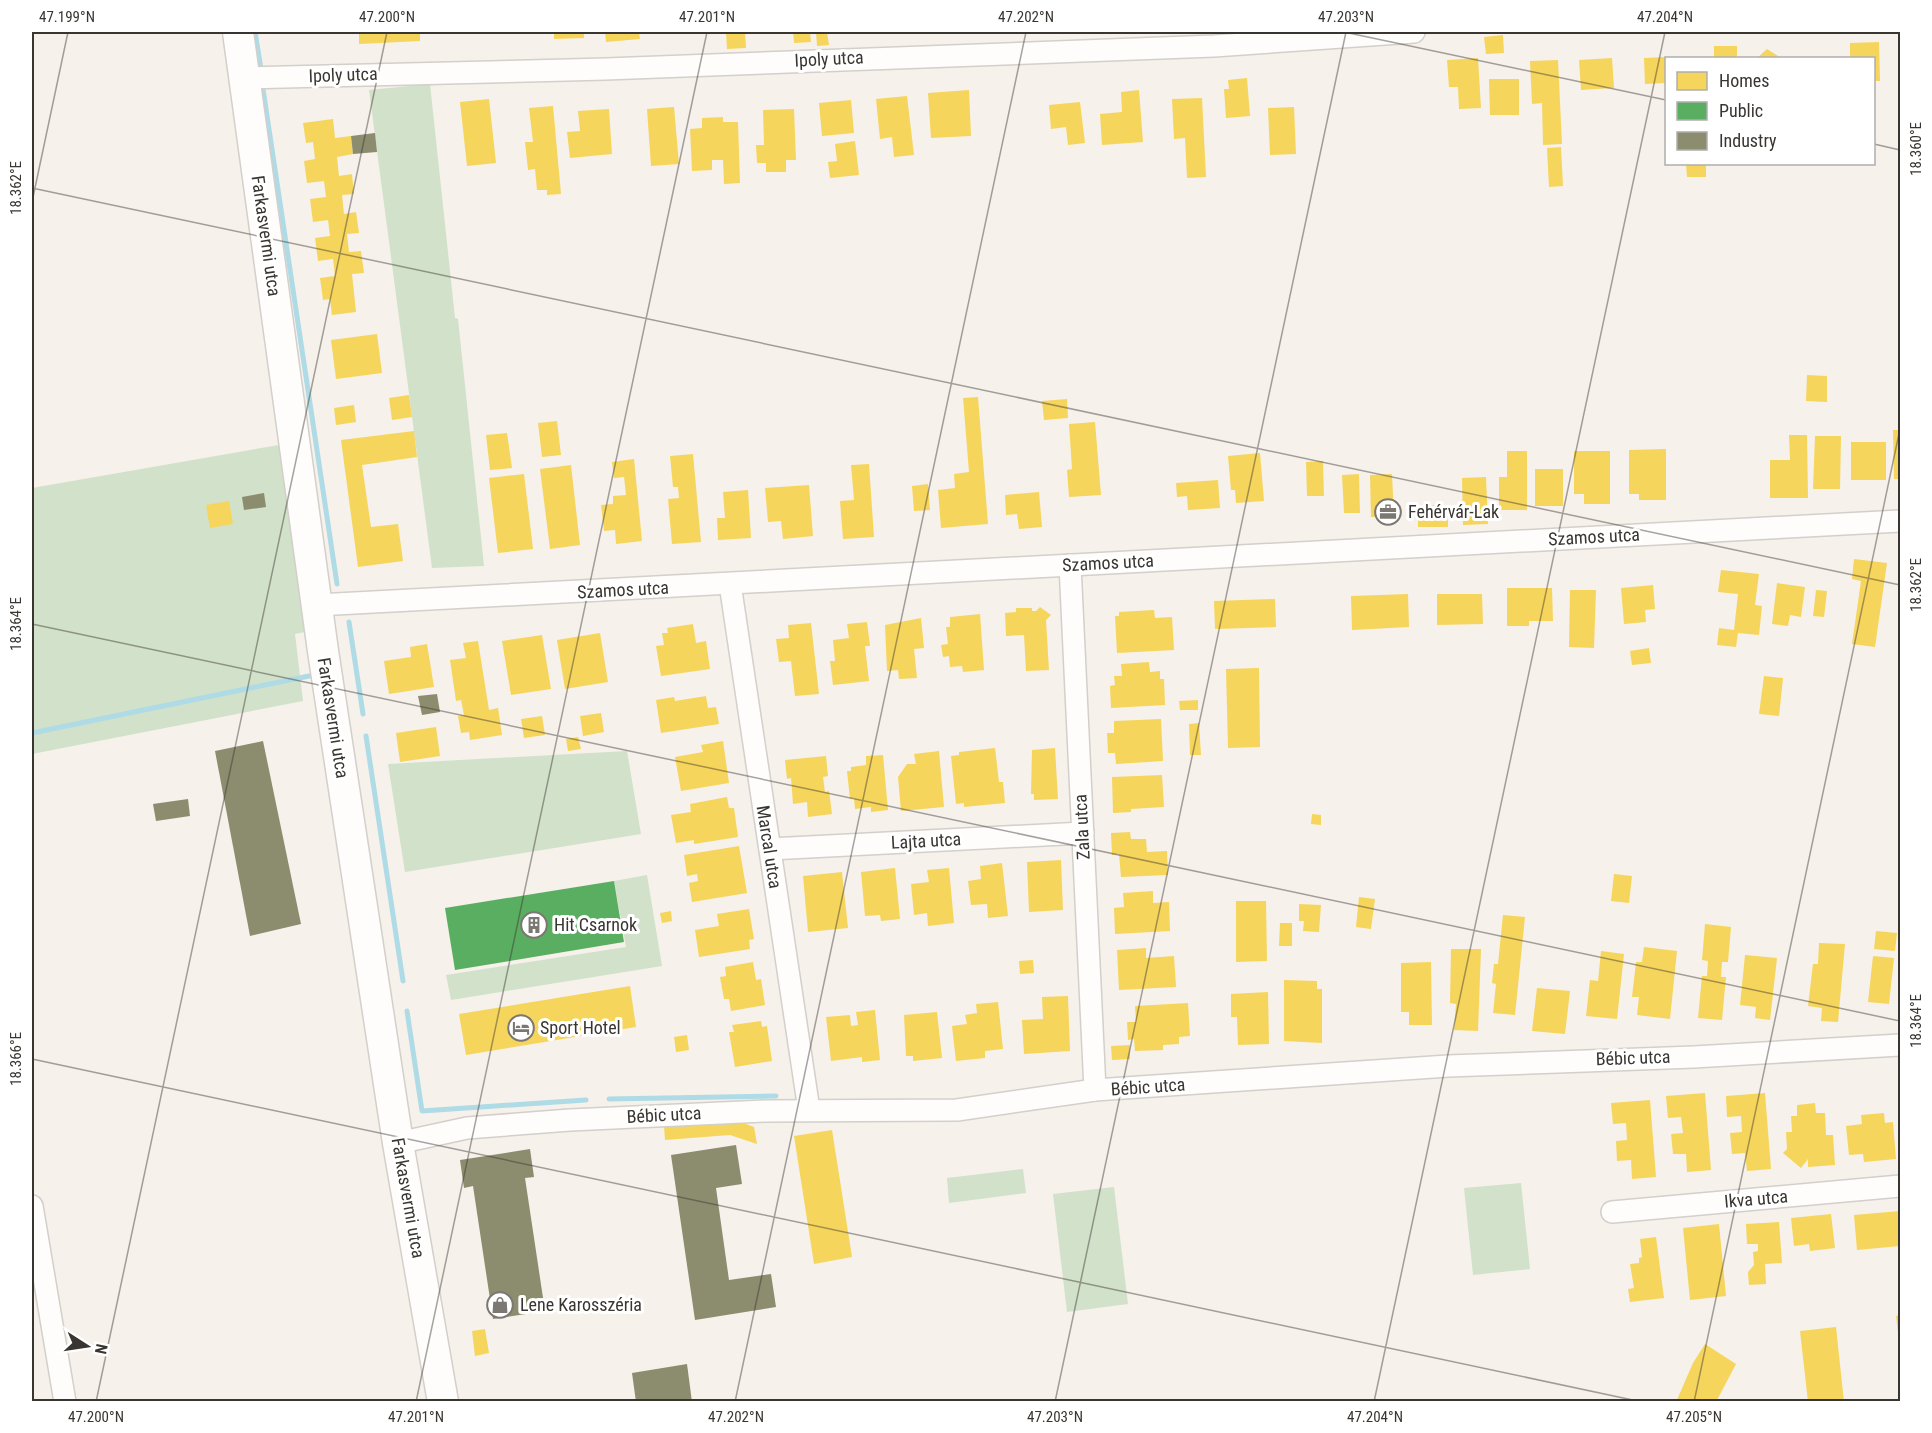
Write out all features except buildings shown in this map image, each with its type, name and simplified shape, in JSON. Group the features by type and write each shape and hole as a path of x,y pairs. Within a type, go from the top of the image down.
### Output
{"street":[{"name":"Farkasvermi utca","path":"238,32 316,605 398,1143 443,1401"},
{"name":"Ipoly utca","path":"244,78 616,68 1214,46 1414,32"},
{"name":"Szamos utca","path":"316,605 1900,521"},
{"name":"Zala utca","path":"1070,565 1095,1090"},
{"name":"Marcal utca","path":"730,584 809,1110"},
{"name":"Lajta utca","path":"770,849 1083,833"},
{"name":"Bébic utca","path":"398,1143 447,1131 501,1125 679,1113 957,1110 1095,1090 1507,1062 1694,1057 1900,1045"},
{"name":"Ikva utca","path":"1612,1212 1900,1186"},
{"path":"32,1206 65,1401"}],"green space":[{"path":"430,84 484,566 432,568 369,90"},
{"path":"279,445 305,632 295,634 303,701 32,754 32,488"},
{"path":"627,751 641,834 405,872 388,764"},
{"path":"647,875 662,966 451,1000 446,975 626,947 614,881"},
{"path":"1023,1169 1026,1193 949,1203 947,1178"},
{"path":"1521,1183 1530,1269 1473,1275 1464,1188"},
{"path":"1114,1187 1128,1304 1067,1312 1053,1194"}],"waterway":[{"path":"255,32 261,69"},
{"path":"263,89 337,584"},
{"path":"349,622 363,714"},
{"path":"32,733 309,676"},
{"path":"366,736 403,981"},
{"path":"407,1011 422,1111 586,1100"},
{"path":"609,1099 776,1096"}],"place":[{"name":"Fehérvár-Lak","path":"1388,512"},
{"name":"Hit Csarnok","path":"534,925"},
{"name":"Sport Hotel","path":"521,1028"},
{"name":"Lene Karosszéria","path":"500,1305"}]}
